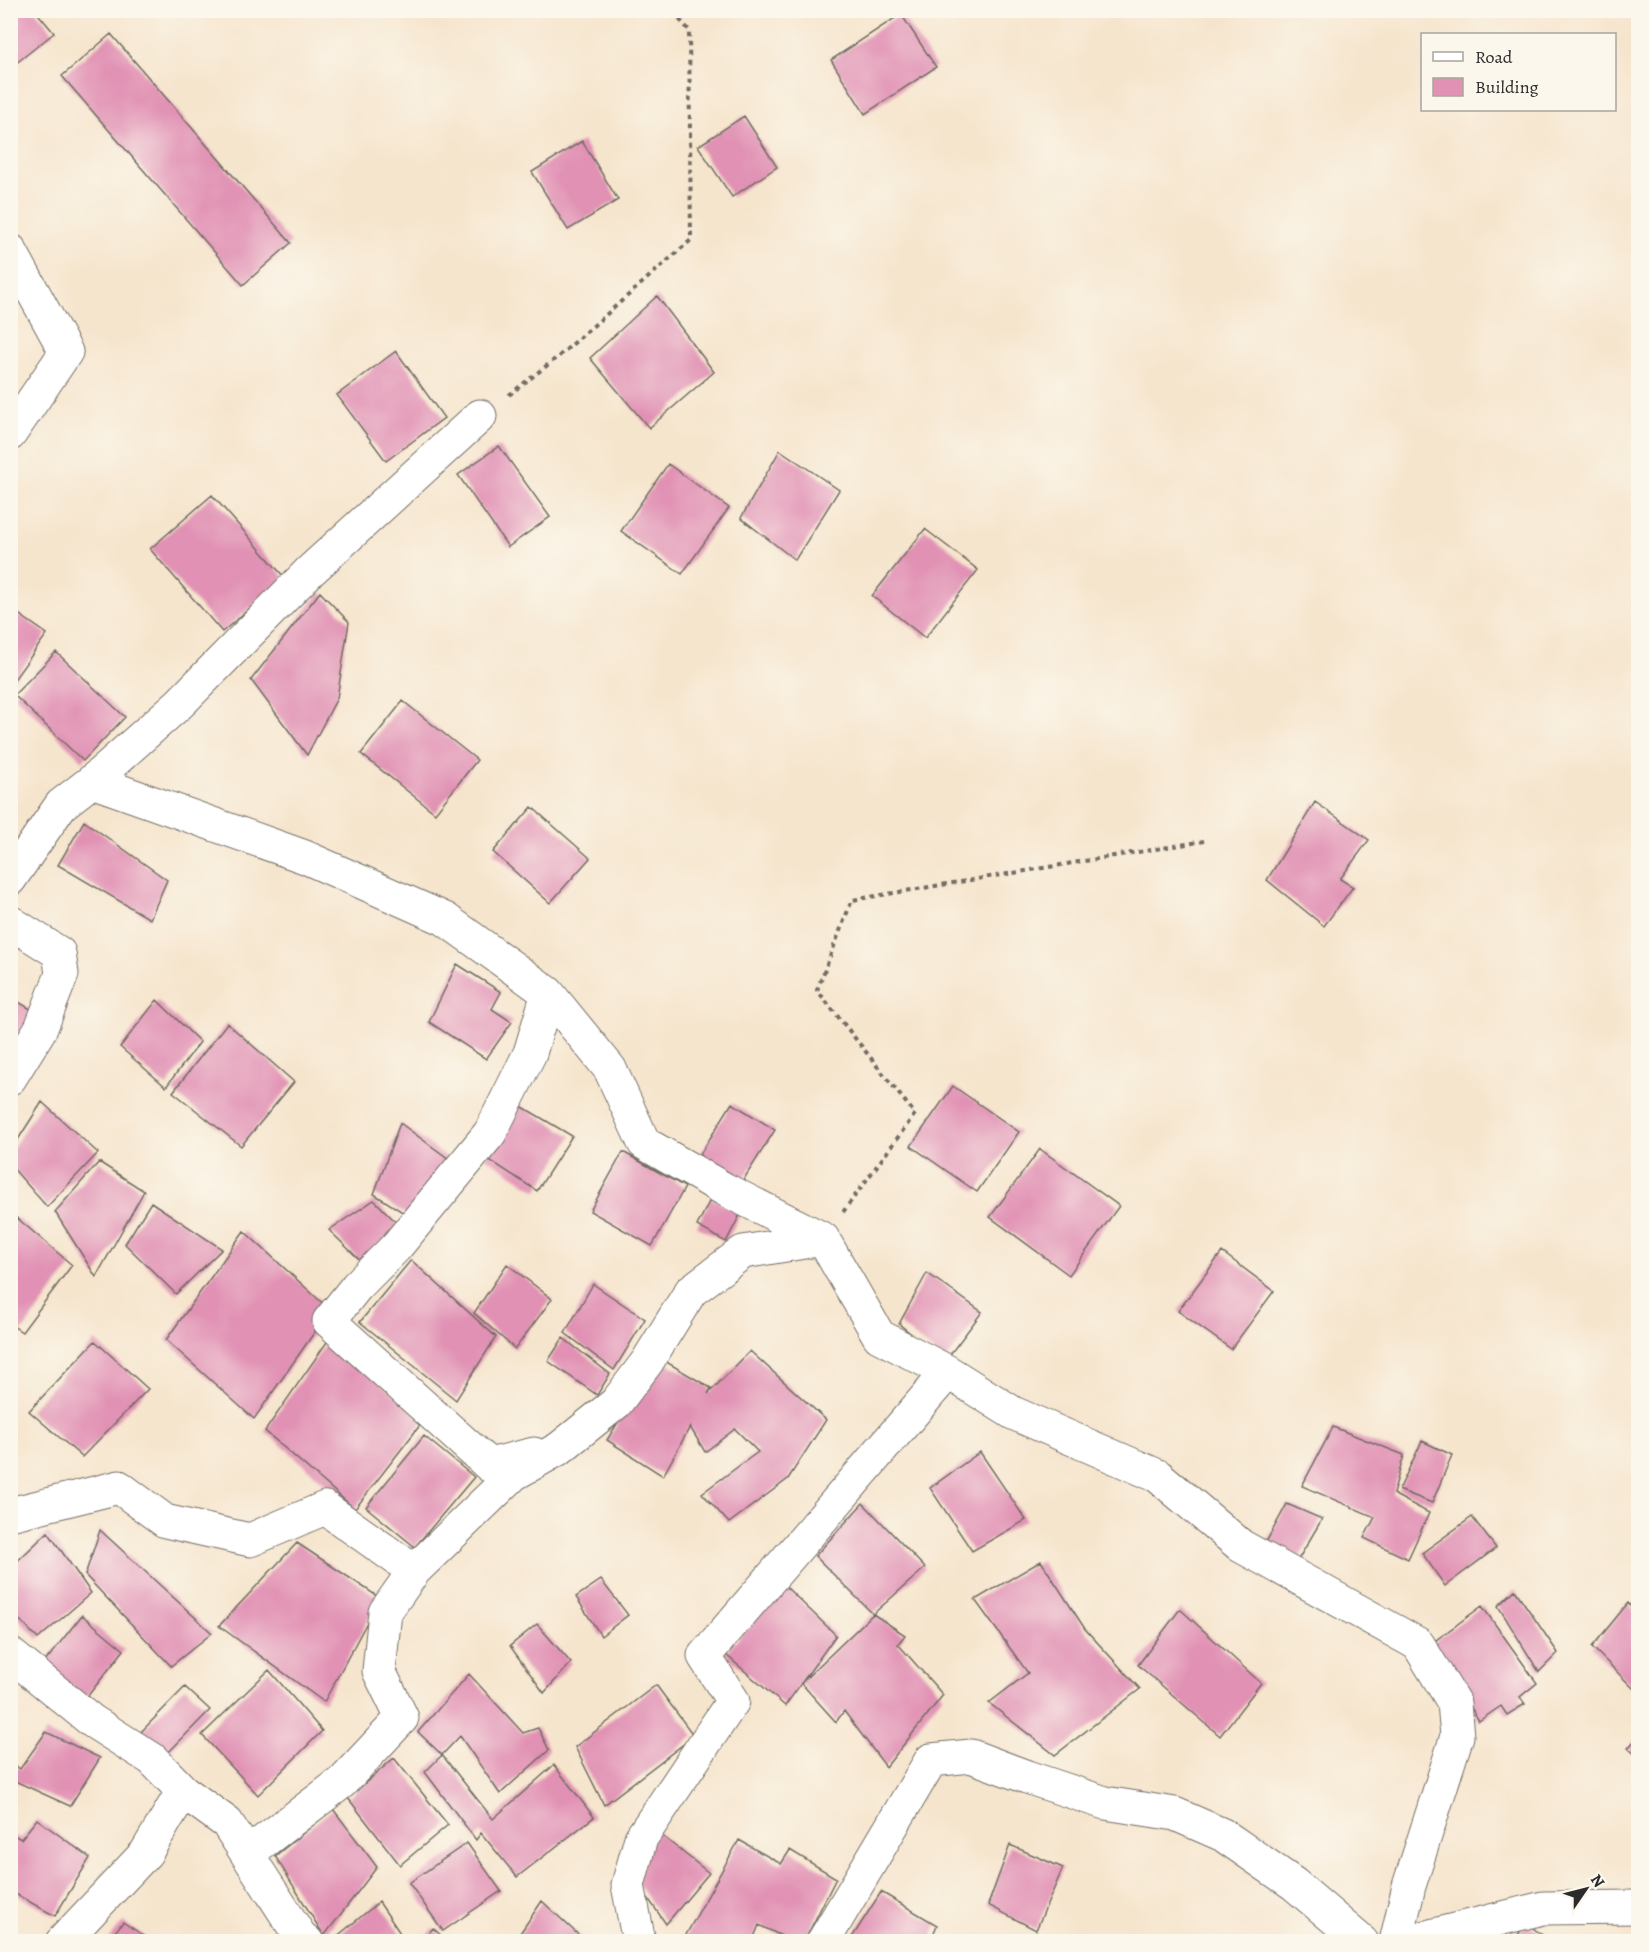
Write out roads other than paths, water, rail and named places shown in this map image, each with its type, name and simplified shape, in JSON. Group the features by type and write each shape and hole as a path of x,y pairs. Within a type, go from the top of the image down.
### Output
{"street":[{"path":"10,250 66,352 10,434"},
{"path":"10,879 61,805 92,781 180,703 309,572 480,416"},
{"path":"92,781 305,857 445,919 548,993 610,1069 645,1143 724,1189 823,1239 879,1336 948,1372 1013,1413 1158,1476 1241,1546 1418,1644 1454,1703 1457,1736 1409,1886 1396,1941"},
{"path":"10,922 59,953 62,974 41,1028 10,1078"},
{"path":"548,993 530,1053 490,1133 396,1247 357,1286 329,1321 489,1465 560,1448"},
{"path":"247,1854 342,1782 402,1718 379,1671 385,1612 414,1571 514,1474 560,1448 616,1403 647,1362 691,1291 743,1252 823,1239"},
{"path":"639,1941 628,1885 641,1839 732,1701 704,1656 948,1372"},
{"path":"10,1514 119,1486 165,1521 250,1540 325,1508 414,1571"},
{"path":"10,1654 92,1721 152,1759 183,1791 227,1823 300,1936 307,1941"},
{"path":"823,1941 931,1760 971,1756 1027,1778 1105,1803 1175,1815 1223,1835 1294,1884 1362,1941"},
{"path":"62,1941 146,1853 183,1791"},
{"path":"1407,1941 1543,1908 1638,1907"}]}
